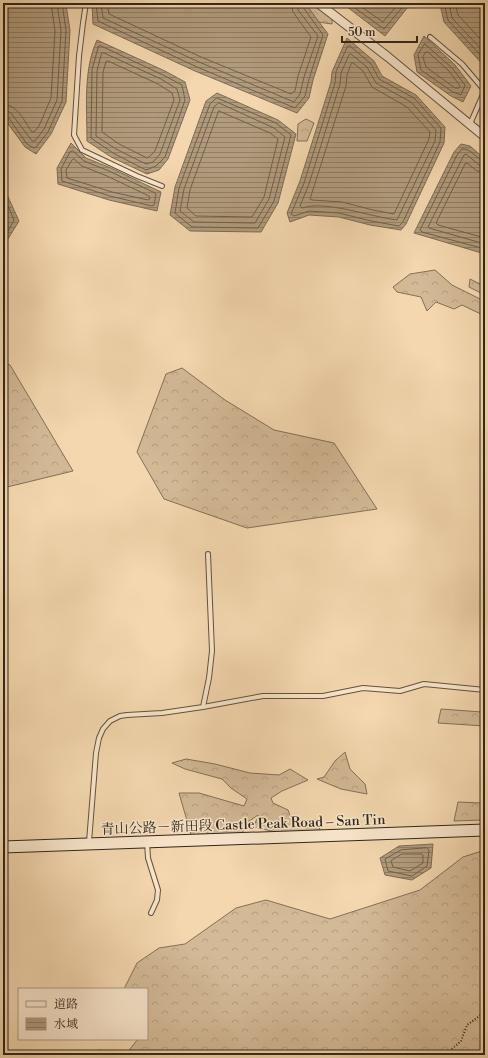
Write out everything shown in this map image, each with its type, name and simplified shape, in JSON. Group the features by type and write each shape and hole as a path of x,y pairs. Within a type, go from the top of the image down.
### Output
{"main road":[{"name":"青山公路－新田段 Castle Peak Road – San Tin","path":"3,847 485,830"}],"street":[{"path":"318,3 388,57 485,137"}],"lane":[{"path":"86,3 79,56 74,135 82,150 162,186"},
{"path":"430,37 462,64 485,91 470,124"},
{"path":"203,707 209,678 212,651 208,554"},
{"path":"89,844 96,752 99,738 103,729 110,722 120,716 162,714 263,696 323,696 363,688 400,691 424,684 485,690"},
{"path":"147,842 148,858 158,890 157,900 151,913"}],"path":[{"path":"445,1055 461,1041 467,1025 485,1012"}],"green space":[{"path":"300,3 308,3 315,6 321,3 330,3 332,6 332,24 318,22"},
{"path":"306,119 314,123 307,141 297,141 298,124"},
{"path":"435,270 452,285 482,300 485,295 485,316 462,305 454,309 436,302 427,311 421,297 397,292 393,287 410,274"},
{"path":"470,279 482,285 481,293 469,287"},
{"path":"3,363 10,365 73,471 3,488"},
{"path":"182,368 225,400 274,430 334,443 377,509 247,528 164,499 137,452 166,374"},
{"path":"441,709 482,712 485,709 485,726 438,723"},
{"path":"345,752 350,769 365,784 367,794 341,789 317,779 324,777 335,761"},
{"path":"186,759 215,764 250,773 279,775 290,769 308,780 282,791 271,798 273,803 288,810 292,821 319,820 320,833 284,834 254,827 258,815 248,822 240,837 192,838 179,793 199,793 244,806 247,799 231,788 222,779 185,769 172,763"},
{"path":"458,802 481,803 483,820 454,821"},
{"path":"485,850 485,1055 91,1055 100,1050 126,1054 137,1040 148,1040 148,988 124,988 137,963 159,948 185,944 236,908 266,900 330,919 420,890 463,857"}],"water":[{"path":"3,3 61,3 66,5 70,30 66,102 51,134 36,154 25,147 3,117"},
{"path":"92,3 305,3 328,34 313,80 309,98 297,113 195,71 93,24"},
{"path":"342,3 411,3 385,36"},
{"path":"441,3 485,3 485,67 444,22"},
{"path":"424,36 455,65 471,86 463,102 451,96 417,72 414,55"},
{"path":"347,38 374,61 382,76 416,95 445,127 444,143 406,224 401,230 370,225 339,217 309,215 290,222 287,213 300,181 331,82 332,72"},
{"path":"97,40 165,71 185,82 190,100 168,159 159,170 147,174 111,157 87,141 86,102 88,76"},
{"path":"217,93 278,120 296,134 278,203 261,232 190,231 170,215 175,187 206,101"},
{"path":"71,143 86,158 111,168 161,192 157,211 109,200 58,184 57,168"},
{"path":"461,144 470,146 485,159 485,254 414,233 454,152"},
{"path":"3,186 19,221 3,247"},
{"path":"433,844 431,868 412,880 385,875 380,858 399,846"}]}
